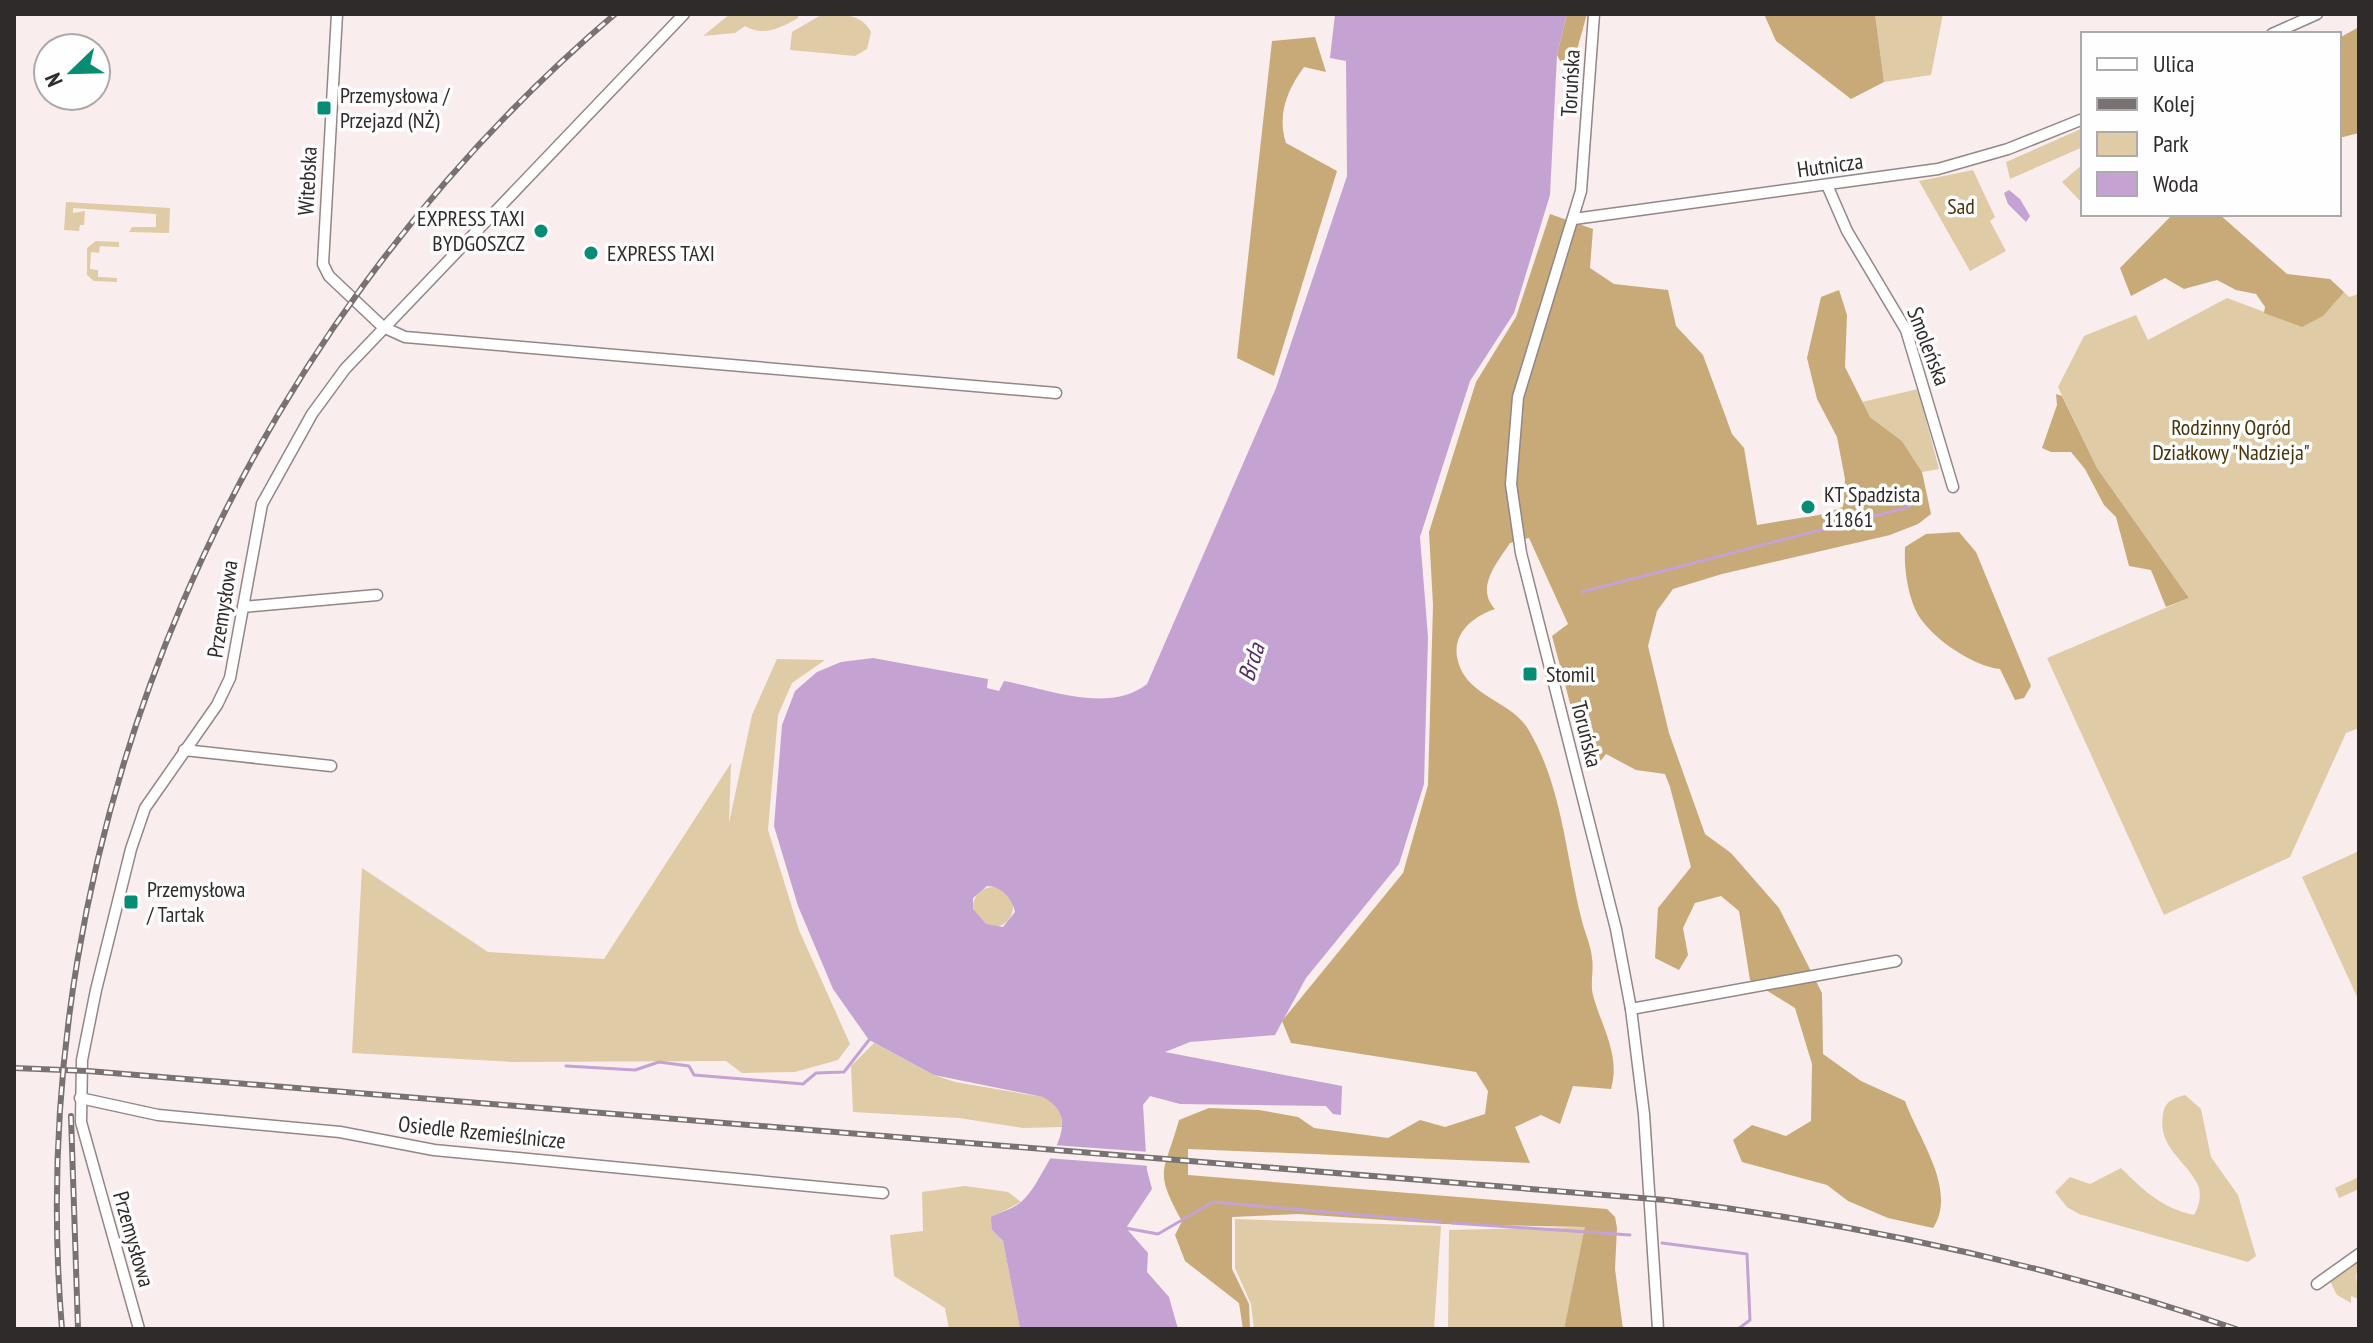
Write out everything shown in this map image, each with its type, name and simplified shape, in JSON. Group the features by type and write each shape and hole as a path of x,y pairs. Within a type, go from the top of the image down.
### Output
{"street":[{"name":"Witebska","path":"337,14 323,264 329,276 383,327"},
{"name":"Przemysłowa","path":"139,1329 83,1134 80,1098 82,1060 131,849 145,808 224,692 235,662 253,536 268,489 327,392 383,327 684,14"},
{"name":"Toruńska","path":"1594,14 1584,165 1574,219 1518,397 1511,484 1521,553 1616,929 1631,1009 1644,1114 1658,1329"},
{"path":"2276,32 2317,14"},
{"name":"Hutnicza","path":"1574,219 1956,165 2025,144 2081,120"},
{"name":"Smoleńska","path":"1827,185 1847,231 1906,330 1953,487"},
{"path":"383,327 405,337 1056,393"},
{"path":"243,607 377,595"},
{"path":"184,750 331,766"},
{"path":"1631,1009 1896,961"},
{"name":"Osiedle Rzemieślnicze","path":"80,1098 158,1115 340,1132 434,1150 883,1193"},
{"path":"2317,1284 2359,1254"}],"green space":[{"path":"730,14 798,14 798,18 772,30 758,31 745,26 735,33 703,36"},
{"path":"1875,14 1943,14 1931,75 1884,82"},
{"path":"821,15 843,15 862,21 871,32 867,49 855,56 790,50 792,32"},
{"name":"Sad","path":"2081,129 2081,148 2010,179 2006,162"},
{"path":"2081,166 2081,202 2062,182"},
{"name":"Sad","path":"1973,170 1995,217 1990,221 2006,251 1970,271 1919,181"},
{"path":"66,202 170,208 169,233 129,232 132,227 156,227 156,214 73,208 73,213 85,211 84,225 80,225 79,231 64,230"},
{"path":"96,241 119,242 119,247 100,246 99,253 91,252 90,269 98,270 98,277 117,278 117,282 94,281 87,275 87,248"},
{"name":"Rodzinny Ogród Działkowy \"Nadzieja\"","path":"2344,292 2349,297 2359,294 2359,728 2346,733 2290,857 2164,915 2047,658 2189,598 2097,468 2058,387 2084,336 2136,315 2148,340 2227,298 2302,326"},
{"path":"1918,389 1939,469 1922,472 1902,441 1870,417 1862,402"},
{"path":"777,659 825,660 792,683 778,715 768,830 799,930 850,1044 838,1060 795,1072 742,1073 726,1061 514,1062 352,1053 362,868 488,952 604,959 731,763 729,823 752,715"},
{"path":"2359,851 2359,1001 2302,877"},
{"path":"993,887 1007,893 1013,907 1007,921 993,927 979,921 973,907 979,893"},
{"path":"874,1043 934,1075 955,1082 1043,1097 1058,1109 1062,1127 1023,1128 959,1118 853,1112 851,1066"},
{"path":"2185,1095 2201,1109 2211,1157 2238,1195 2256,1256 2248,1262 2079,1214 2067,1207 2055,1192 2070,1177 2090,1184 2121,1168 2154,1198 2194,1215 2199,1201 2198,1185 2168,1144 2162,1125 2168,1103"},
{"path":"2359,1177 2359,1189 2339,1198 2335,1188"},
{"path":"965,1186 1008,1192 1021,1202 992,1217 992,1230 1003,1241 1020,1329 949,1329 945,1308 894,1276 890,1235 923,1231 922,1192"},
{"path":"1235,1219 1441,1226 1434,1329 1254,1329 1251,1304 1235,1268"},
{"path":"1586,1227 1564,1329 1448,1329 1449,1230"},
{"path":"2359,1263 2356,1276 2359,1299 2351,1296 2351,1303 2337,1295 2330,1281 2350,1264"}],"shaded area":[{"path":"1567,14 1587,14 1569,78 1557,55"},
{"path":"1764,14 1875,14 1884,82 1851,99 1776,41"},
{"path":"2359,27 2359,133 2341,138 2341,37"},
{"path":"1315,37 1326,72 1304,67 1285,103 1283,133 1286,143 1337,171 1274,376 1237,358 1272,41"},
{"path":"1550,214 1593,229 1590,268 1614,284 1668,290 1676,326 1703,355 1732,434 1744,448 1757,525 1819,515 1843,507 1845,479 1837,437 1817,399 1807,358 1821,297 1839,290 1847,315 1845,367 1870,417 1902,441 1922,472 1931,514 1918,524 1890,535 1722,574 1673,589 1657,611 1648,646 1669,733 1705,834 1731,853 1779,908 1822,993 1823,1054 1861,1081 1905,1101 1939,1181 1940,1213 1933,1228 1888,1218 1848,1201 1827,1185 1742,1162 1733,1140 1752,1125 1786,1136 1811,1121 1812,1064 1795,1008 1750,980 1739,911 1721,896 1695,903 1683,928 1688,955 1679,970 1655,958 1658,908 1691,867 1670,787 1665,774 1636,770 1606,754 1596,767 1586,763 1552,636 1568,624 1529,538 1510,543 1494,567 1487,593 1495,609 1467,626 1458,640 1457,657 1469,681 1520,719 1528,729 1549,773 1591,953 1593,995 1612,1052 1611,1089 1573,1086 1560,1124 1541,1115 1515,1127 1530,1163 1188,1149 1188,1175 1607,1209 1615,1217 1617,1228 1615,1269 1623,1329 1564,1329 1585,1227 1443,1224 1298,1214 1232,1217 1232,1269 1249,1304 1250,1329 1243,1329 1239,1303 1185,1261 1175,1235 1182,1221 1167,1191 1164,1171 1179,1120 1209,1108 1259,1110 1298,1117 1314,1128 1388,1138 1420,1120 1445,1127 1485,1114 1488,1091 1476,1072 1291,1043 1282,1021 1403,873 1428,785 1433,605 1429,532 1476,382 1516,317"},
{"path":"2171,216 2221,216 2287,274 2330,279 2344,292 2323,316 2302,327 2264,313 2265,307 2256,294 2236,290 2217,280 2184,289 2165,278 2131,296 2120,268"},
{"path":"2056,394 2062,396 2097,468 2189,598 2166,607 2151,570 2129,566 2116,517 2104,505 2085,469 2071,452 2051,452 2042,448 2057,405"},
{"path":"1959,532 1976,552 2031,686 2024,698 2015,700 2000,669 1964,656 1940,639 1915,609 1907,579 1905,547 1926,534"}],"water":[{"name":"Brda","path":"1335,14 1567,14 1557,55 1550,195 1514,313 1470,381 1420,537 1428,637 1424,784 1399,864 1306,978 1275,1035 1190,1042 1165,1052 1342,1086 1341,1115 1333,1114 1326,1106 1180,1104 1150,1096 1143,1105 1147,1170 1152,1189 1126,1228 1148,1253 1147,1272 1169,1297 1178,1329 1020,1329 1003,1241 992,1230 991,1217 1020,1203 1034,1186 1060,1138 1062,1120 1059,1111 1043,1097 934,1075 869,1040 833,989 798,906 774,826 782,725 795,691 817,672 841,662 873,658 988,679 987,688 999,691 1004,681 1078,697 1097,698 1132,693 1147,684 1276,388 1347,176 1346,61 1330,58","holes":["987,886 1005,894 1015,912 1003,927 986,924 973,909 973,898"]},
{"path":"2009,190 2020,199 2030,216 2026,222 2008,204 2004,193"}],"pier":[{"path":"1053,1145 1150,1152 1150,1158 1050,1150"},
{"path":"1049,1152 1150,1160 1151,1166 1046,1158"}],"waterway":[{"path":"1582,592 1909,507"},
{"path":"566,1066 635,1070 659,1062 689,1066 694,1075 803,1084 816,1073 844,1072 869,1040"},
{"path":"1125,1228 1158,1234 1213,1202 1441,1222"},
{"path":"1452,1223 1630,1235"},
{"path":"1662,1243 1747,1254 1750,1320 1738,1329"}],"railway":[{"path":"62,1329 58,1143 78,959 119,779 181,606 263,440 364,285 481,142 615,14"},
{"path":"14,1068 88,1071 1666,1200 1883,1234 2026,1266 2236,1329"},
{"path":"71,1116 78,1329"}],"place":[{"name":"Przemysłowa / Przejazd (NŻ)","path":"324,108"},
{"name":"EXPRESS TAXI BYDGOSZCZ","path":"541,231"},
{"name":"EXPRESS TAXI","path":"591,253"},
{"name":"KT Spadzista 11861","path":"1808,507"},
{"name":"Stomil","path":"1530,674"},
{"name":"Przemysłowa / Tartak","path":"131,902"}]}
